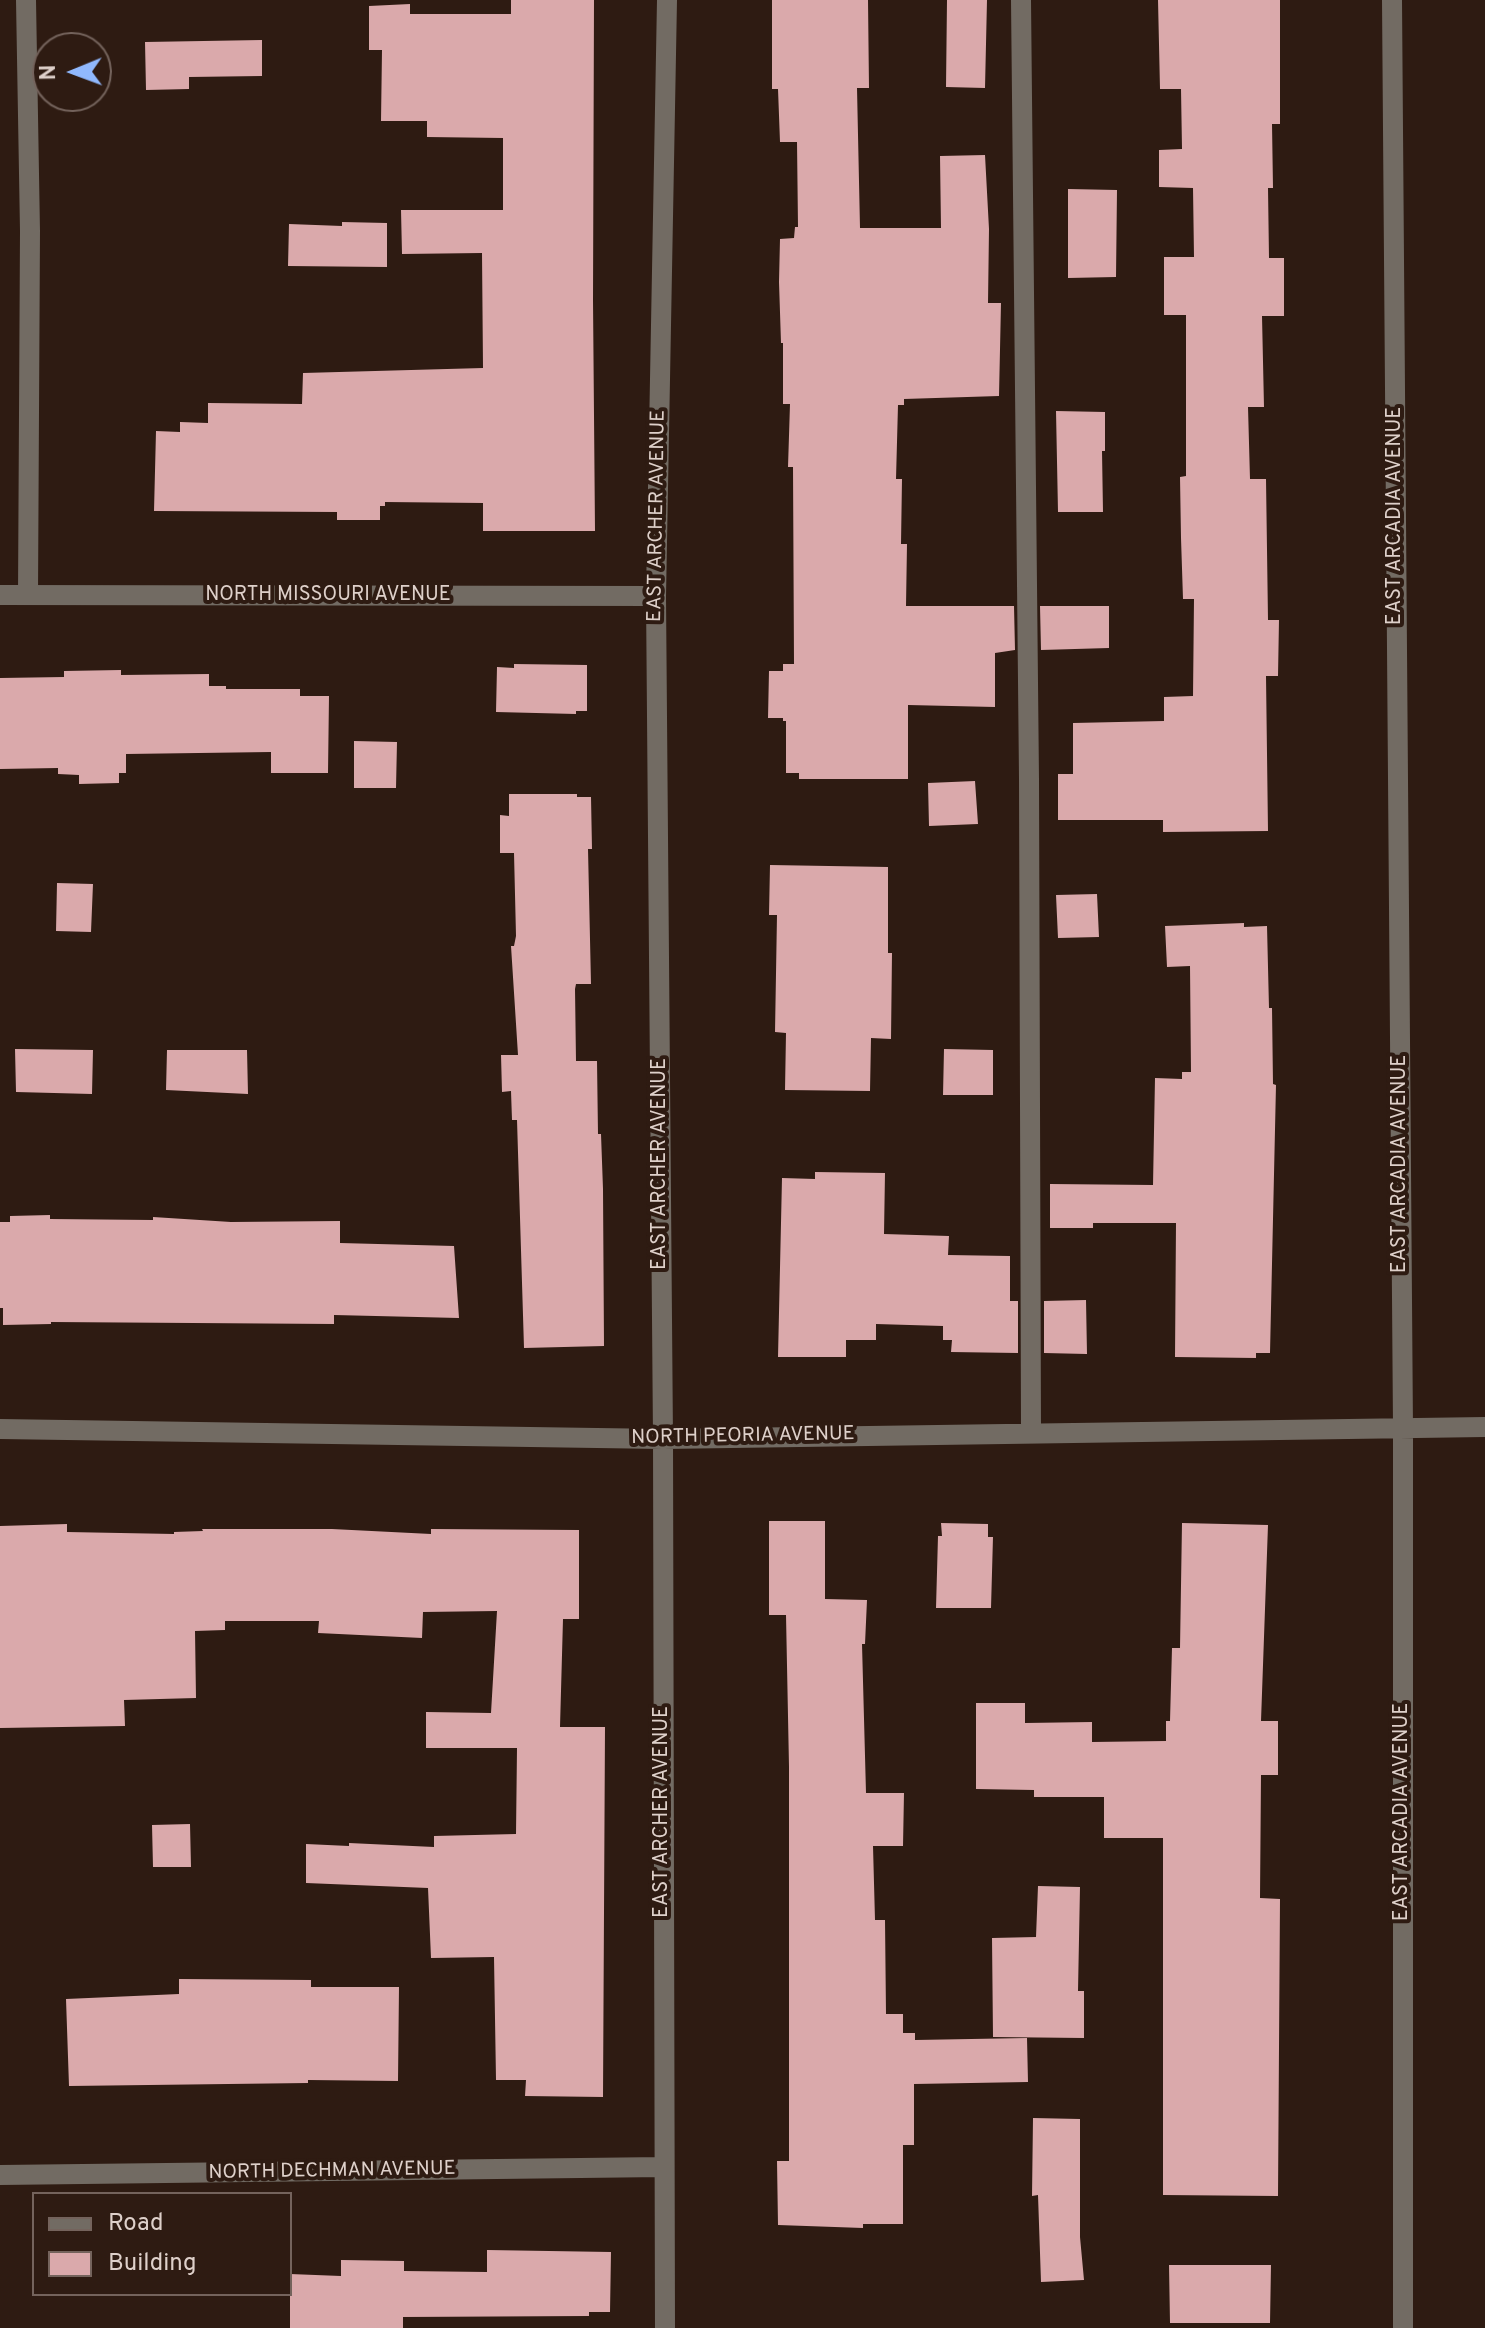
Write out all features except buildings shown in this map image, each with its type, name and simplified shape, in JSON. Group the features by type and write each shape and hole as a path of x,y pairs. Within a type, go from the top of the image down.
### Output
{"street":[{"path":"26,0 30,231 28,595"},
{"name":"EAST ARCHER AVENUE","path":"665,2328 663,1439 656,596 667,0"},
{"path":"1021,0 1029,778 1031,1433"},
{"name":"EAST ARCADIA AVENUE","path":"1392,0 1403,1427 1403,2328"},
{"name":"NORTH MISSOURI AVENUE","path":"0,595 656,596"},
{"name":"NORTH PEORIA AVENUE","path":"0,1429 663,1439 1485,1427"},
{"name":"NORTH DECHMAN AVENUE","path":"0,2175 663,2167"}]}
